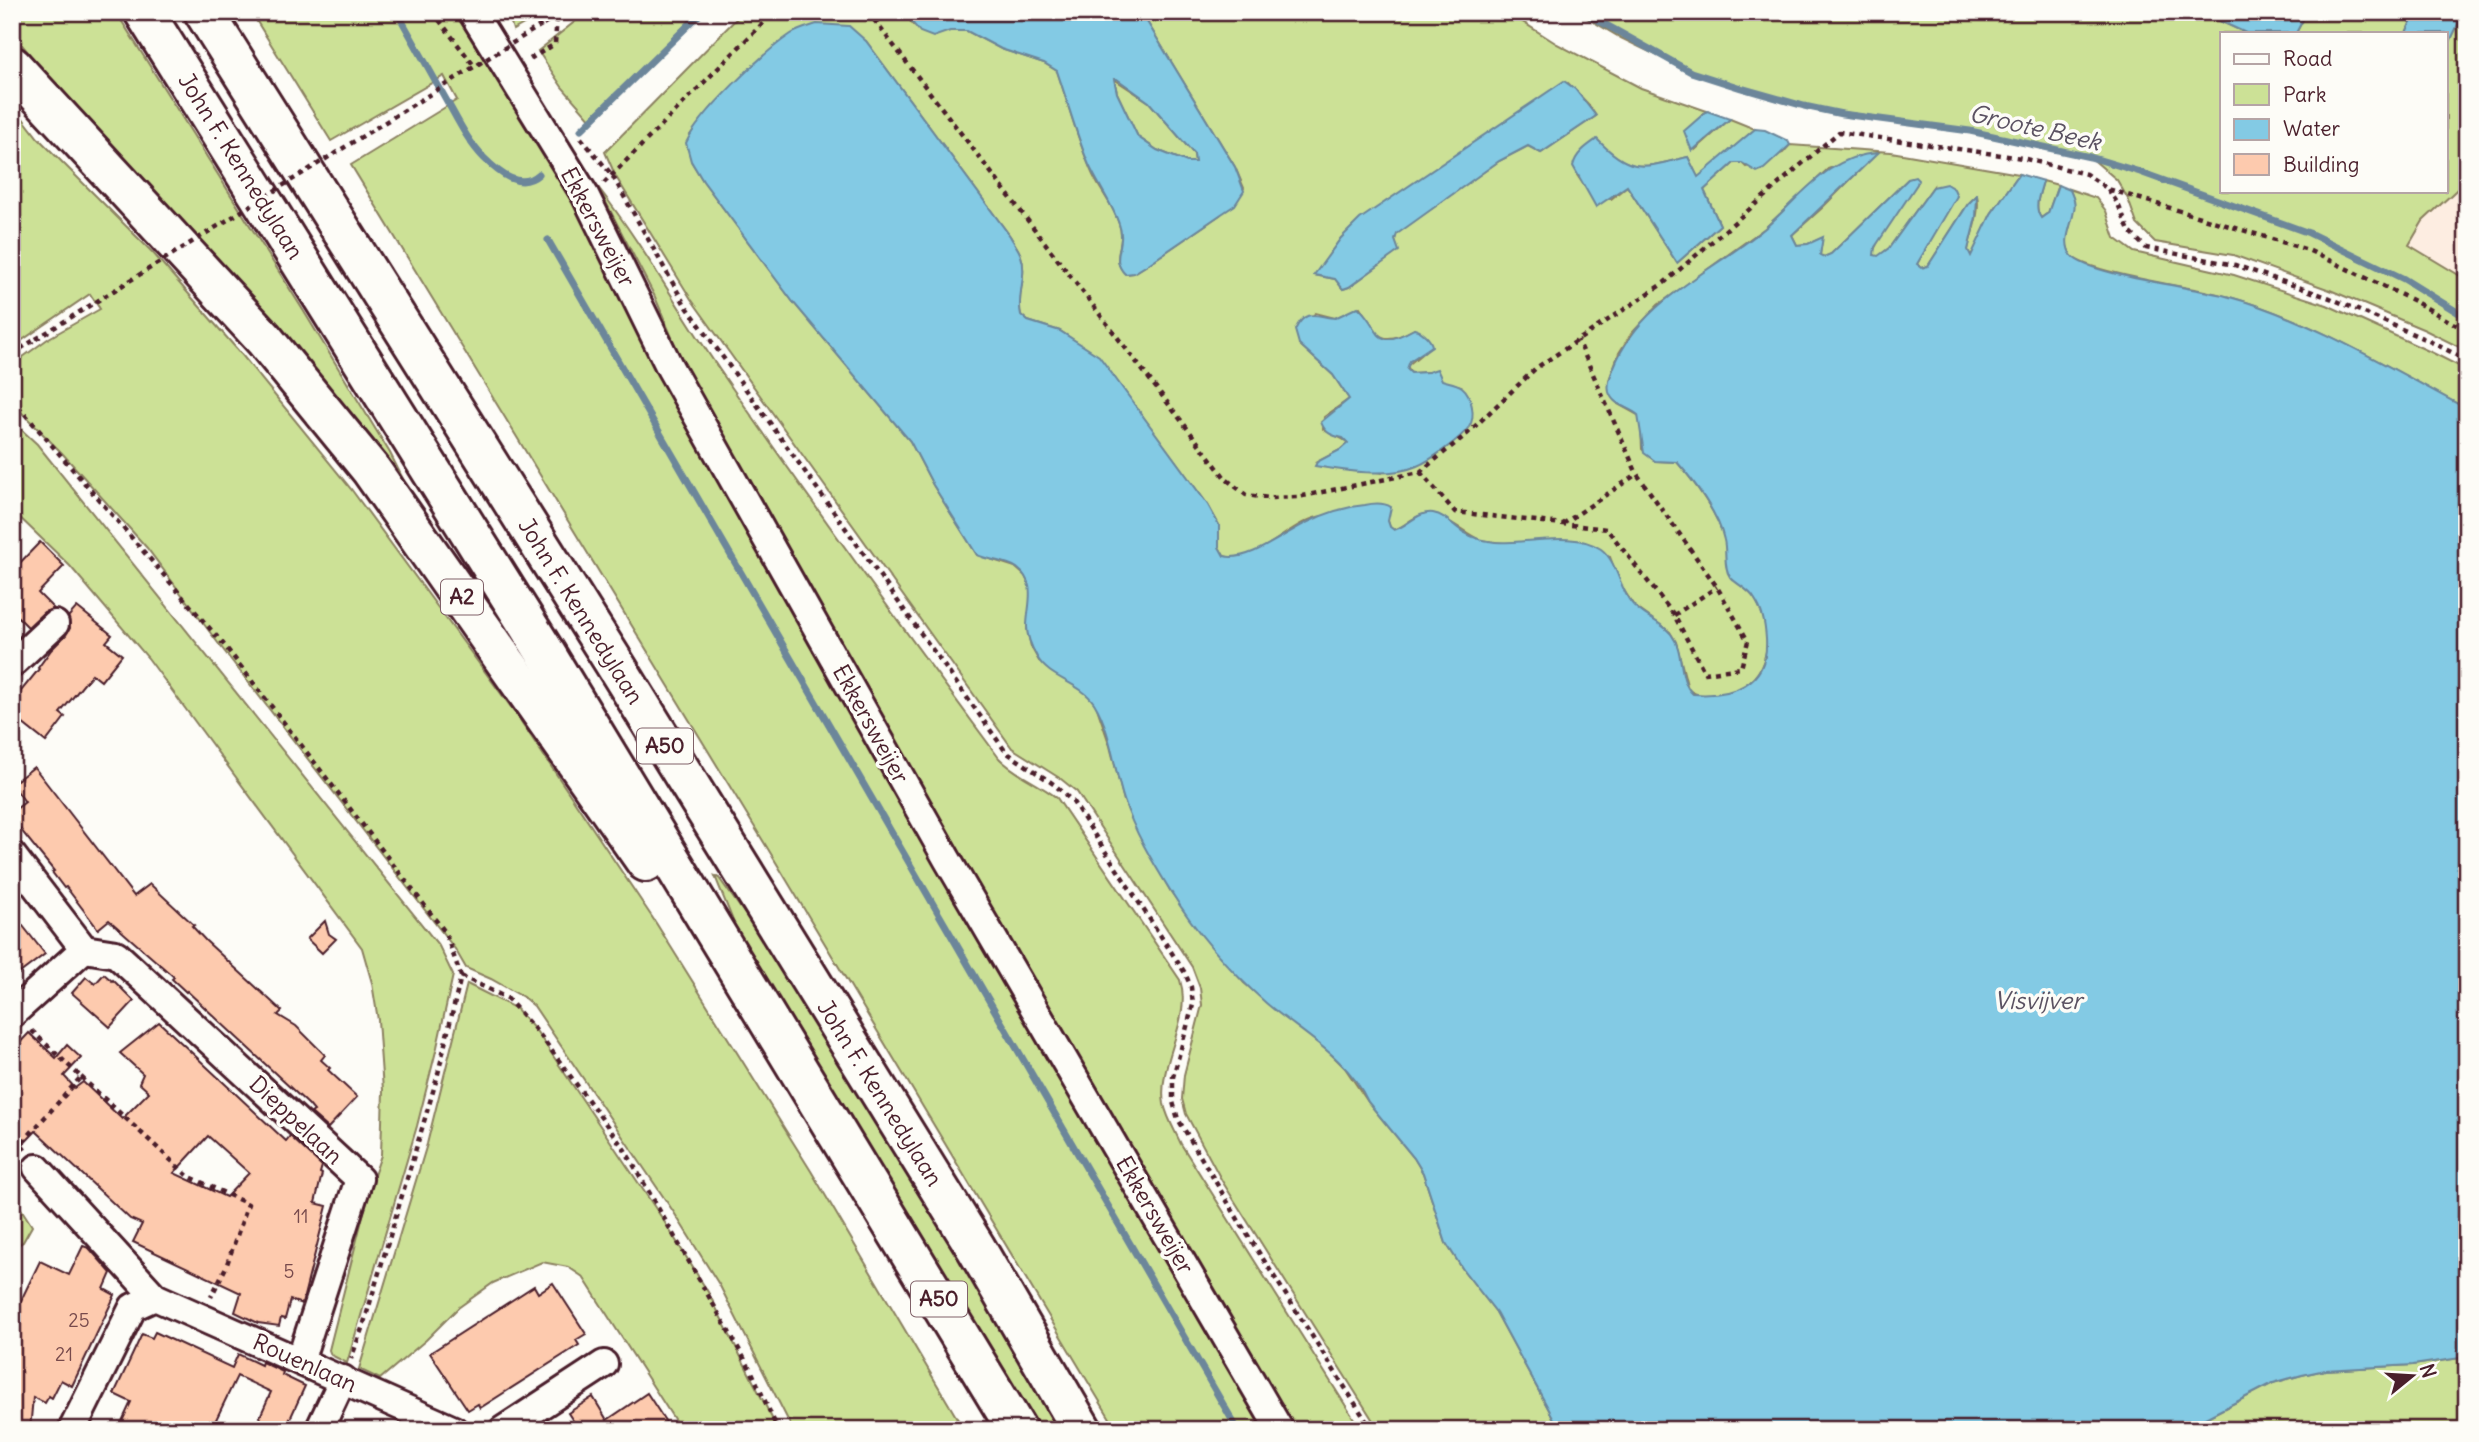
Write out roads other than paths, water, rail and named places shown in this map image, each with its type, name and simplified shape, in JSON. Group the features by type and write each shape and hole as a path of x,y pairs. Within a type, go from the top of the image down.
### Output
{"highway":[{"name":"John F. Kennedylaan","path":"144,12 553,666 1017,1430"},
{"name":"John F. Kennedylaan","path":"204,12 613,661 976,1248 1082,1430"},
{"name":"A50","path":"210,12 239,68"},
{"name":"A2","path":"12,65 264,339 371,470 860,1169"}],"street":[{"name":"Ekkersweijer","path":"472,12 598,187 670,368 954,870 1280,1430"},
{"path":"12,664 55,624"},
{"path":"12,855 84,949 13,1014"},
{"name":"Dieppelaan","path":"84,949 116,954 359,1179 300,1361"},
{"name":"Rouenlaan","path":"37,1168 155,1297 454,1430"},
{"path":"72,1430 133,1307 155,1297"},
{"path":"503,1430 604,1364"},
{"path":"319,1430 343,1379"}],"water":[{"path":"904,12 1141,12 1235,167 1244,191 1235,205 1147,265 1134,273 1125,274 1118,263 1121,239 1119,224 1089,165 1057,71 1044,63 1001,49 967,31 950,31 933,37 920,32","holes":["1114,79 1149,102 1194,154 1195,162 1187,162 1157,150 1138,137 1117,93"]},
{"path":"2200,12 2307,12 2297,32 2244,32"},
{"path":"2415,12 2464,12 2448,46 2448,32 2406,32"},
{"name":"Visvijver","path":"817,24 849,26 866,41 1017,248 1023,263 1021,315 1028,321 1060,331 1099,356 1208,505 1219,525 1219,547 1224,556 1234,557 1255,551 1329,513 1375,503 1391,507 1388,521 1394,530 1418,516 1433,513 1442,516 1468,535 1483,540 1507,542 1564,539 1590,543 1606,554 1634,606 1671,634 1678,649 1685,681 1693,694 1734,690 1754,677 1765,655 1763,618 1752,595 1728,573 1721,530 1705,499 1677,462 1655,461 1644,453 1638,415 1611,397 1610,379 1626,343 1660,305 1680,288 1745,244 1816,180 1844,161 1878,153 1792,235 1797,245 1808,244 1823,237 1820,255 1824,257 1831,254 1908,179 1915,177 1917,184 1875,247 1874,255 1878,256 1889,248 1933,187 1946,184 1954,189 1957,196 1917,264 1922,268 1928,266 1968,204 1977,195 1976,217 1968,250 1971,256 1991,214 2019,174 2043,181 2037,205 2041,218 2048,213 2058,185 2070,190 2075,207 2067,245 2072,256 2082,263 2120,275 2226,296 2256,305 2349,346 2467,409 2467,1357 2413,1365 2325,1370 2302,1375 2273,1383 2182,1430 1560,1430 1496,1312 1446,1243 1423,1173 1414,1158 1368,1102 1349,1072 1323,1047 1266,1003 1239,978 1202,935 1170,890 1128,812 1108,738 1094,703 1081,690 1049,671 1037,657 1028,635 1030,595 1023,574 1013,565 977,555 933,485 910,441 793,302 691,161 686,143 704,116 749,69 779,43 794,32"},
{"path":"1564,81 1575,89 1596,116 1541,153 1528,146 1499,161 1397,234 1395,240 1399,251 1349,287 1343,289 1335,279 1314,275 1341,238 1360,219"},
{"path":"1707,111 1730,119 1692,151 1684,131"},
{"path":"1755,129 1765,130 1788,141 1790,145 1764,169 1757,172 1742,163 1734,163 1704,190 1720,225 1677,263 1627,186 1596,207 1573,166 1579,154 1597,139 1620,159 1639,166 1688,157 1698,177"},
{"path":"1358,307 1384,338 1391,339 1414,329 1425,335 1432,346 1410,361 1407,369 1411,373 1437,369 1442,380 1462,387 1470,401 1472,418 1465,432 1429,459 1406,470 1381,473 1315,466 1317,462 1348,443 1329,433 1321,422 1349,399 1333,375 1299,344 1295,330 1303,318 1308,316 1335,318"}],"waterway":[{"name":"Groote Beek","path":"397,12 460,124 479,152 496,169 510,178 524,181 539,174"},
{"name":"Groote Beek","path":"581,130 702,12"},
{"name":"Groote Beek","path":"1583,12 1691,72 1741,88 1842,114 1970,131 2090,157 2140,172 2309,233 2404,279 2467,318"},
{"path":"548,240 1238,1430"}]}
